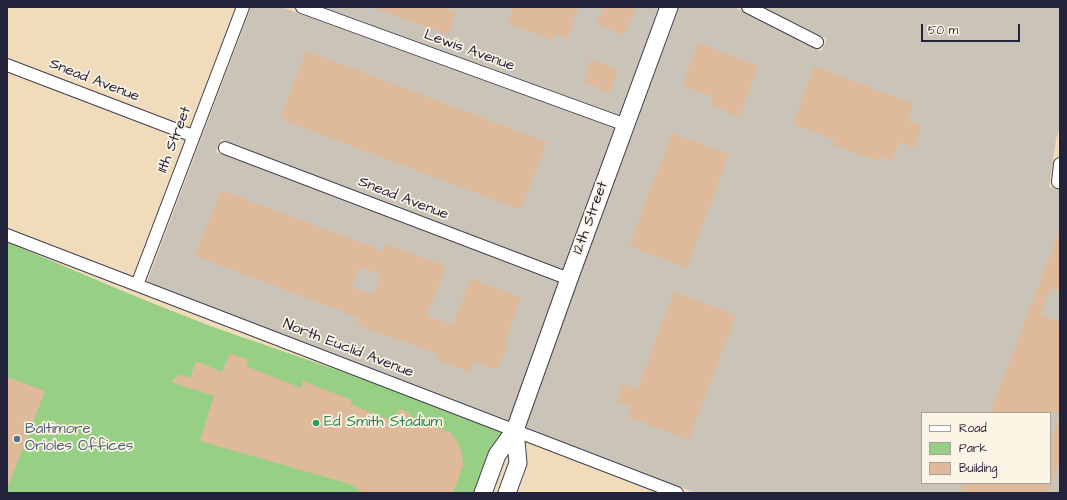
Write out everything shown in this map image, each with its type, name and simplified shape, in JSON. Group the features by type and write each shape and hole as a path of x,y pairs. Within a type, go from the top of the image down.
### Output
{"street":[{"name":"11th Street","path":"137,285 243,7"},
{"name":"Lewis Avenue","path":"302,7 626,125"},
{"name":"12th Street","path":"483,493 497,455 515,430 669,7"},
{"path":"748,7 817,42"},
{"name":"Snead Avenue","path":"7,65 193,136"},
{"name":"Snead Avenue","path":"225,148 569,279"},
{"path":"1058,182 1060,164"},
{"name":"North Euclid Avenue","path":"7,235 677,493"},
{"name":"12th Street","path":"507,493 518,463 515,430"}],"shaded area":[{"path":"251,7 281,7 616,128 564,270 221,139 216,152 560,283 510,421 147,282"},
{"path":"321,7 661,7 621,116"},
{"path":"677,7 734,7 821,51 827,39 764,7 1060,7 1060,128 1056,139 1049,187 1060,189 1060,493 696,493 525,427"}],"green space":[{"path":"7,242 210,326 366,380 504,433 489,452 475,493 7,493"}],"building":[{"path":"375,7 442,7 456,12 448,35"},
{"path":"513,7 579,7 567,39 556,34 553,40 507,23"},
{"path":"603,7 636,7 624,35 596,24"},
{"path":"698,43 758,66 739,117 710,105 713,97 682,86"},
{"path":"306,51 547,142 521,210 280,119"},
{"path":"591,59 618,69 610,93 583,82"},
{"path":"814,66 914,104 907,120 922,126 914,148 899,142 892,161 879,156 877,161 833,145 835,140 793,124"},
{"path":"672,133 729,154 687,268 629,246"},
{"path":"221,190 383,251 386,244 446,266 427,316 453,324 471,278 521,298 504,345 507,346 497,371 473,361 469,372 436,359 438,354 357,325 359,318 195,256","holes":["360,267 381,275 373,295 352,287"]},
{"path":"1060,232 1060,291 1051,288 1040,315 1060,322 1060,413 990,412"},
{"path":"674,292 736,315 689,440 628,417 632,406 616,401 623,384 637,389"},
{"name":"Ed Smith Stadium","path":"230,353 248,360 246,366 301,388 303,381 352,400 350,404 394,422 400,409 410,413 409,416 451,433 457,441 462,454 463,465 453,493 362,493 353,485 200,441 214,396 171,382 180,374 190,378 196,361 222,372"},
{"name":"Baltimore Orioles Offices","path":"7,377 45,391 8,487 7,487"},
{"path":"1059,418 1060,461 1048,493 960,493 964,484 1051,484 1051,439"}],"place":[{"name":"Ed Smith Stadium","path":"316,423"},
{"name":"Baltimore Orioles Offices","path":"17,439"}]}
